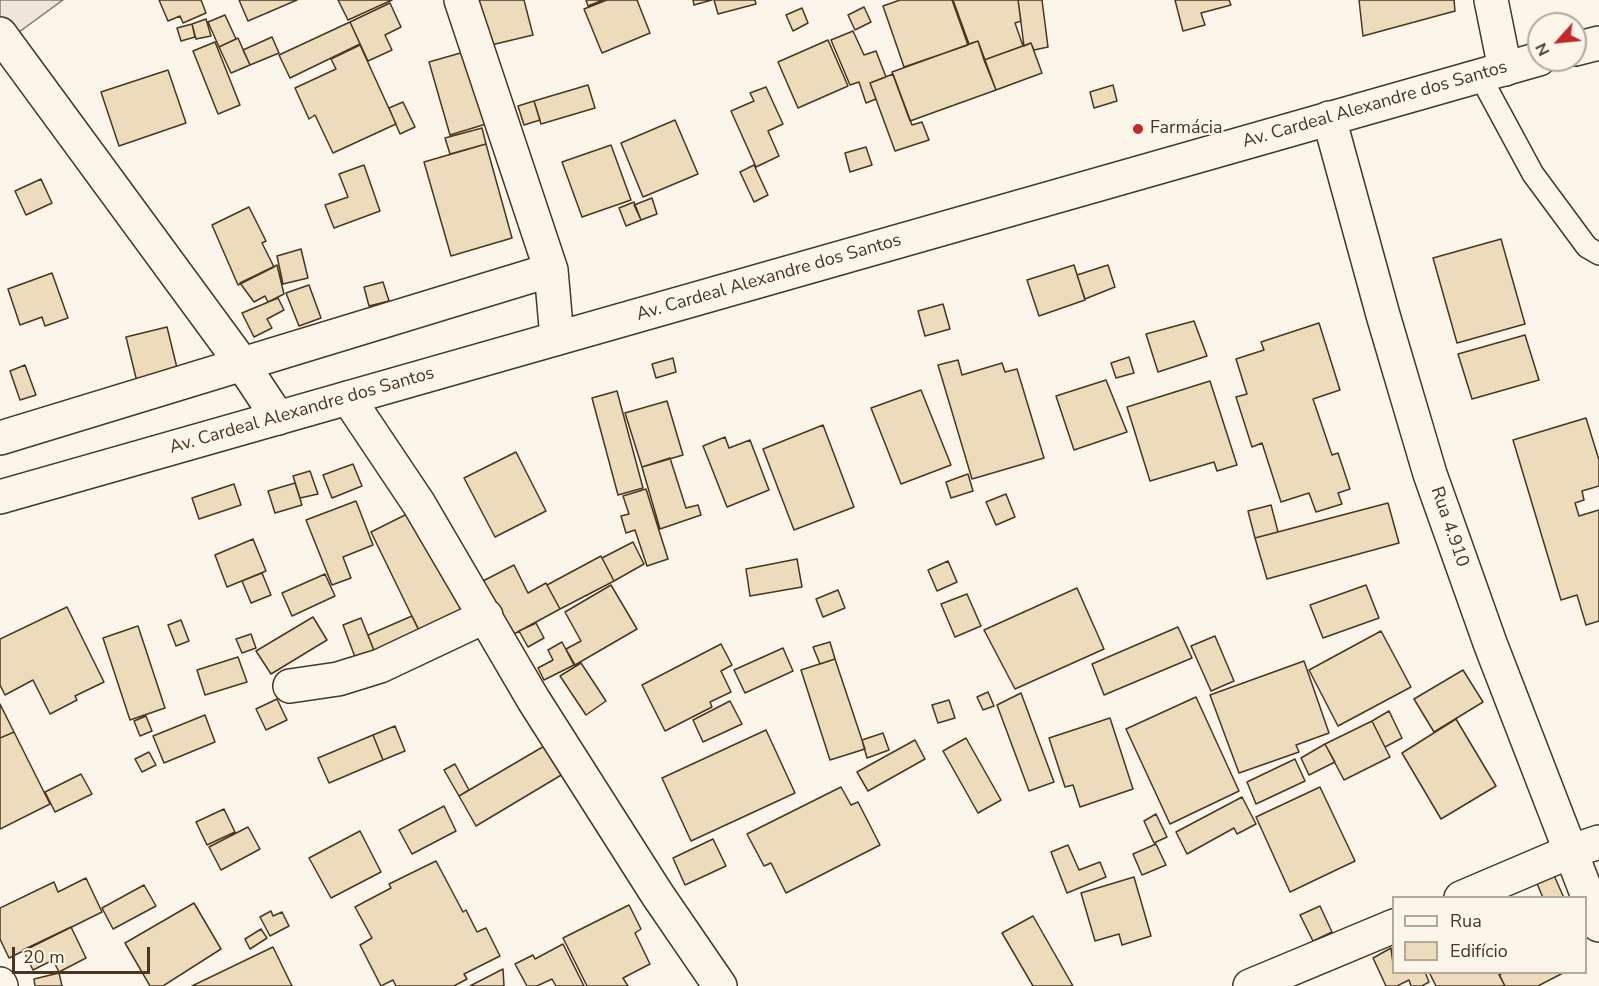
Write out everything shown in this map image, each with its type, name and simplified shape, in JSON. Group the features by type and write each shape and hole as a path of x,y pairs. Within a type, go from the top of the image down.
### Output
{"street":[{"path":"461,0 551,270 557,338"},
{"path":"1491,0 1492,72"},
{"path":"0,34 243,365 278,418"},
{"name":"Av. Cardeal Alexandre dos Santos","path":"0,497 1527,62"},
{"name":"Rua 4.910","path":"1329,118 1383,315 1430,474 1490,644 1584,847 1599,925"},
{"path":"0,438 551,270"},
{"path":"348,398 419,504 533,699 720,986"},
{"path":"290,686 338,678 380,666 486,616"},
{"path":"1463,896 1584,847"},
{"path":"1250,986 1392,927"}],"lane":[{"path":"1492,72 1533,174 1587,247 1599,254"}],"shaded area":[{"path":"0,0 63,0 0,46"}],"building":[{"path":"159,0 201,0 206,13 183,23 180,16 168,21"},
{"path":"239,0 297,0 248,21"},
{"path":"338,0 392,0 348,20"},
{"path":"476,0 524,0 533,35 487,46"},
{"path":"586,0 603,0 588,6"},
{"path":"607,0 637,0 650,33 602,53 584,9"},
{"path":"693,0 712,0 694,5"},
{"path":"714,0 755,0 756,4 718,14"},
{"path":"900,0 952,0 968,45 904,67 883,6"},
{"path":"953,0 1018,0 1021,21 1015,23 1023,46 984,60 978,41 969,44"},
{"path":"1018,0 1042,0 1048,47 1034,50 1031,43 1024,46"},
{"path":"1175,0 1229,0 1231,5 1201,13 1205,25 1183,31"},
{"path":"1359,0 1454,0 1455,11 1363,36"},
{"path":"390,3 401,27 385,35 392,50 368,61 350,22"},
{"path":"864,7 871,22 855,30 848,15"},
{"path":"802,8 808,23 793,31 786,15"},
{"path":"225,15 236,39 219,47 208,22"},
{"path":"206,19 211,36 196,39 192,24"},
{"path":"350,22 360,44 290,78 279,55"},
{"path":"192,24 195,37 181,41 177,28"},
{"path":"853,31 864,55 876,51 886,77 870,83 876,99 866,103 859,82 850,85 831,40"},
{"path":"272,37 279,53 250,65 243,50"},
{"path":"238,38 250,65 231,73 219,47"},
{"path":"828,40 848,86 798,108 778,62"},
{"path":"978,41 996,90 910,121 892,72"},
{"path":"215,42 240,105 218,114 193,51"},
{"path":"1031,43 1042,73 996,90 984,60"},
{"path":"360,45 396,124 333,153 315,115 309,119 295,88 336,69 331,59"},
{"path":"464,52 486,124 450,135 429,62"},
{"path":"168,70 186,123 119,146 101,92"},
{"path":"893,74 912,125 922,122 929,140 895,151 870,83"},
{"path":"588,85 595,108 541,124 534,101"},
{"path":"1113,85 1117,101 1094,108 1090,92"},
{"path":"766,87 783,124 768,131 779,156 756,167 731,111 754,101 750,93"},
{"path":"534,101 540,120 524,125 518,106"},
{"path":"403,102 415,127 400,134 389,108"},
{"path":"675,120 698,174 643,197 621,143"},
{"path":"482,128 486,144 450,154 445,138"},
{"path":"486,144 512,238 451,256 424,162"},
{"path":"611,145 631,200 582,217 562,162"},
{"path":"866,147 872,165 850,172 845,153"},
{"path":"364,165 380,211 334,228 325,205 348,197 339,174"},
{"path":"754,165 768,195 754,202 740,172"},
{"path":"41,179 52,203 26,215 15,191"},
{"path":"652,198 657,214 641,220 634,205"},
{"path":"634,202 641,220 626,226 619,208"},
{"path":"249,207 266,241 262,243 274,267 238,285 212,225"},
{"path":"1501,239 1525,324 1457,343 1433,258"},
{"path":"301,249 308,278 283,284 277,256"},
{"path":"277,265 284,294 268,302 265,296 254,302 240,283"},
{"path":"1074,265 1085,300 1039,316 1027,280"},
{"path":"1108,265 1115,287 1085,299 1077,275"},
{"path":"52,273 68,318 45,326 42,317 20,325 8,289"},
{"path":"383,282 389,301 369,306 364,287"},
{"path":"309,285 321,318 299,326 286,293"},
{"path":"278,298 284,310 267,319 272,328 254,337 242,313"},
{"path":"943,304 950,329 925,336 918,311"},
{"path":"1194,321 1207,356 1158,372 1146,334"},
{"path":"1319,323 1340,390 1313,399 1332,455 1338,453 1350,489 1338,493 1342,504 1316,512 1309,493 1281,502 1262,443 1252,447 1236,397 1247,394 1236,359 1264,350 1261,342"},
{"path":"167,327 179,376 138,386 126,337"},
{"path":"1525,335 1539,380 1472,399 1458,354"},
{"path":"1129,357 1134,373 1116,378 1111,363"},
{"path":"673,358 676,372 656,378 652,364"},
{"path":"958,360 962,375 1002,363 1005,372 1017,369 1044,458 972,479 938,365"},
{"path":"25,365 36,395 20,400 10,371"},
{"path":"1106,380 1127,432 1074,450 1056,396"},
{"path":"1210,381 1237,465 1217,471 1214,462 1150,481 1127,407"},
{"path":"921,390 951,465 901,484 871,408"},
{"path":"617,391 643,488 618,495 592,398"},
{"path":"667,401 683,455 642,467 625,413"},
{"path":"1586,418 1599,460 1599,486 1582,491 1584,500 1575,503 1579,516 1599,510 1599,621 1586,625 1577,595 1561,600 1513,440"},
{"path":"823,425 854,507 794,530 763,449"},
{"path":"725,437 729,448 750,440 769,490 727,507 703,446"},
{"path":"516,452 546,511 495,537 464,478"},
{"path":"670,458 686,508 698,505 701,515 660,529 642,467"},
{"path":"353,464 362,486 332,498 323,475"},
{"path":"310,471 318,494 300,498 293,476"},
{"path":"968,474 973,491 951,498 946,482"},
{"path":"295,483 302,505 275,513 268,491"},
{"path":"234,484 241,505 199,519 192,498"},
{"path":"646,489 668,559 647,566 635,530 626,533 621,516 629,514 623,496"},
{"path":"1006,494 1015,517 996,525 986,502"},
{"path":"356,501 373,545 343,557 351,578 332,585 306,520"},
{"path":"1388,503 1399,543 1267,579 1255,538"},
{"path":"1271,505 1278,532 1255,538 1248,511"},
{"path":"413,511 470,616 423,639 371,532"},
{"path":"253,539 266,571 227,587 215,555"},
{"path":"633,542 644,564 614,581 602,558"},
{"path":"601,556 614,581 560,609 547,585"},
{"path":"797,559 802,587 750,596 746,569"},
{"path":"948,561 957,582 937,591 928,570"},
{"path":"514,565 528,593 546,583 560,609 512,635 483,581"},
{"path":"262,573 271,595 251,603 242,581"},
{"path":"325,574 335,596 292,616 282,593"},
{"path":"611,585 637,629 575,665 566,649 581,641 565,612"},
{"path":"1366,585 1379,618 1323,638 1310,605"},
{"path":"1077,588 1104,649 1015,689 984,630"},
{"path":"838,590 845,608 823,617 816,599"},
{"path":"967,594 981,626 955,637 941,604"},
{"path":"67,607 104,682 75,696 77,700 50,714 33,680 5,695 0,685 0,639"},
{"path":"412,616 423,638 377,658 368,635"},
{"path":"313,617 327,640 271,674 256,651"},
{"path":"361,618 377,658 358,665 343,625"},
{"path":"181,620 189,641 176,646 168,625"},
{"path":"536,623 544,638 528,647 519,631"},
{"path":"138,626 165,708 130,720 103,638"},
{"path":"1178,627 1192,658 1104,695 1092,664"},
{"path":"1381,631 1411,687 1338,726 1309,670"},
{"path":"251,634 256,648 242,653 236,639"},
{"path":"1215,636 1234,681 1211,691 1191,646"},
{"path":"562,642 574,665 544,680 538,668 553,660 548,650"},
{"path":"830,642 835,659 820,664 813,647"},
{"path":"721,644 732,665 721,671 731,692 710,702 712,707 665,731 642,685"},
{"path":"783,648 793,671 745,693 734,670"},
{"path":"238,657 247,682 205,695 197,670"},
{"path":"835,659 865,749 830,760 801,670"},
{"path":"1304,661 1329,733 1296,745 1299,752 1239,773 1210,695"},
{"path":"581,663 606,701 586,715 560,676"},
{"path":"1463,670 1483,702 1434,732 1414,699"},
{"path":"988,692 994,706 983,710 977,697"},
{"path":"1021,693 1054,782 1029,791 997,705"},
{"path":"1196,697 1239,791 1170,824 1126,729"},
{"path":"277,699 287,720 266,730 256,709"},
{"path":"949,700 955,718 938,723 932,705"},
{"path":"730,701 742,724 703,742 693,720"},
{"path":"0,704 14,732 0,738"},
{"path":"1389,711 1402,738 1385,747 1372,721"},
{"path":"205,715 215,742 164,763 153,736"},
{"path":"146,716 152,731 140,736 134,721"},
{"path":"1110,718 1133,789 1080,807 1073,785 1065,787 1049,738"},
{"path":"1456,719 1496,786 1441,819 1402,753"},
{"path":"1372,721 1390,757 1344,780 1325,744"},
{"path":"395,726 405,751 383,760 373,735"},
{"path":"766,730 795,793 691,841 662,778"},
{"path":"14,732 50,804 0,829 0,738"},
{"path":"883,733 889,750 867,758 862,740"},
{"path":"373,735 383,760 329,783 318,758"},
{"path":"966,738 1001,800 978,813 943,751"},
{"path":"915,740 925,759 868,791 857,772"},
{"path":"1325,744 1335,762 1309,775 1301,758"},
{"path":"546,745 563,774 476,826 459,796"},
{"path":"149,752 156,765 142,772 135,759"},
{"path":"1295,759 1305,781 1256,804 1247,782"},
{"path":"455,764 469,790 459,796 444,770"},
{"path":"81,774 92,794 55,812 45,792"},
{"path":"841,787 851,805 858,802 880,845 786,893 771,863 764,866 747,834"},
{"path":"1320,787 1355,861 1290,892 1256,817"},
{"path":"1242,797 1256,824 1237,834 1234,828 1187,854 1176,832"},
{"path":"444,806 456,831 412,854 399,830"},
{"path":"224,809 235,832 207,845 196,822"},
{"path":"1156,814 1167,837 1154,843 1144,821"},
{"path":"248,827 260,849 221,870 209,847"},
{"path":"360,831 381,872 331,898 309,858"},
{"path":"713,839 726,866 685,885 673,858"},
{"path":"1156,844 1166,865 1142,875 1133,854"},
{"path":"1068,845 1079,870 1100,862 1106,877 1067,893 1051,852"},
{"path":"436,861 463,912 466,910 477,932 486,928 500,956 464,974 467,979 454,986 396,986 393,980 381,986 360,945 372,938 355,907 391,888 389,884"},
{"path":"1553,873 1563,896 1542,896 1536,881"},
{"path":"1134,877 1151,936 1122,945 1119,934 1095,941 1081,893"},
{"path":"86,878 102,912 9,958 0,939 0,908 54,882 58,892"},
{"path":"144,885 156,906 113,929 102,908"},
{"path":"194,903 221,949 163,986 150,986 125,943"},
{"path":"629,905 641,929 635,933 650,964 623,978 628,986 587,986 563,938"},
{"path":"1320,906 1332,932 1313,941 1300,915"},
{"path":"271,911 273,916 282,912 289,926 270,936 260,917"},
{"path":"1033,916 1073,986 1033,986 1002,933"},
{"path":"71,927 86,958 59,972 53,960 33,970 23,950"},
{"path":"261,929 267,938 250,949 245,939"},
{"path":"563,944 584,986 556,986 552,979 537,986 527,986 515,964 533,955 535,959"},
{"path":"273,947 292,986 192,986"},
{"path":"1391,948 1392,974 1426,974 1429,982 1422,986 1411,986 1409,980 1397,986 1386,986 1373,958"},
{"path":"503,969 504,986 470,986"},
{"path":"59,973 62,986 35,986 34,979"},
{"path":"1430,974 1499,974 1505,986 1436,986"},
{"path":"1561,974 1538,986 1505,986 1499,975"}],"place":[{"name":"Farmácia","path":"1138,129"}]}
